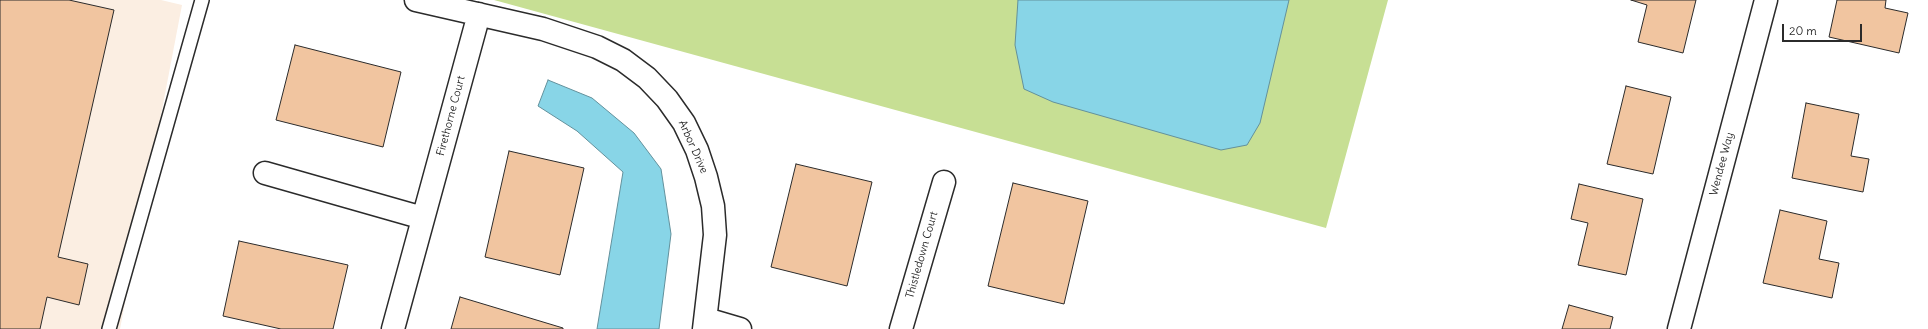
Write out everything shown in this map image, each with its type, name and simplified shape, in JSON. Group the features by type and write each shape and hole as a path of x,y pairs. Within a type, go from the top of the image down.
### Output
{"street":[{"name":"Arbor Drive","path":"416,0 543,29 597,46 623,60 647,78 667,99 684,123 696,150 706,177 713,206 715,235 705,324"},
{"name":"Wendee Way","path":"1679,329 1766,0"},
{"name":"Firethorne Court","path":"393,329 479,14"},
{"path":"265,173 423,218"},
{"name":"Thistledown Court","path":"901,329 944,182"},
{"path":"705,324 740,329"}],"lane":[{"path":"109,329 202,0"}],"shaded area":[{"path":"0,0 161,0 182,5 120,329 0,329"}],"green space":[{"path":"494,0 1388,0 1326,228"}],"water":[{"path":"1018,0 1289,0 1260,123 1247,145 1221,150 1053,102 1024,89 1015,45"},
{"path":"548,80 592,98 634,133 661,169 671,234 659,329 597,329 623,172 577,131 538,106"}],"building":[{"path":"0,0 69,0 114,10 58,257 88,264 79,305 47,297 40,329 0,329"},
{"path":"1631,0 1696,0 1683,53 1638,42 1647,5"},
{"path":"1837,0 1886,0 1885,8 1908,13 1899,53 1829,37"},
{"path":"295,45 401,72 383,147 276,120"},
{"path":"1626,86 1671,97 1653,174 1607,164"},
{"path":"1806,103 1859,114 1851,156 1869,159 1863,192 1792,178"},
{"path":"509,151 584,168 560,275 485,257"},
{"path":"796,164 872,182 847,286 771,267"},
{"path":"1013,183 1088,201 1064,304 988,286"},
{"path":"1579,184 1643,199 1626,275 1578,265 1588,223 1571,219"},
{"path":"1780,210 1827,221 1819,259 1839,263 1832,298 1763,283"},
{"path":"239,241 348,265 333,329 281,329 223,316"},
{"path":"460,297 563,328 563,329 451,329"},
{"path":"1569,305 1613,317 1610,329 1562,329"}]}
